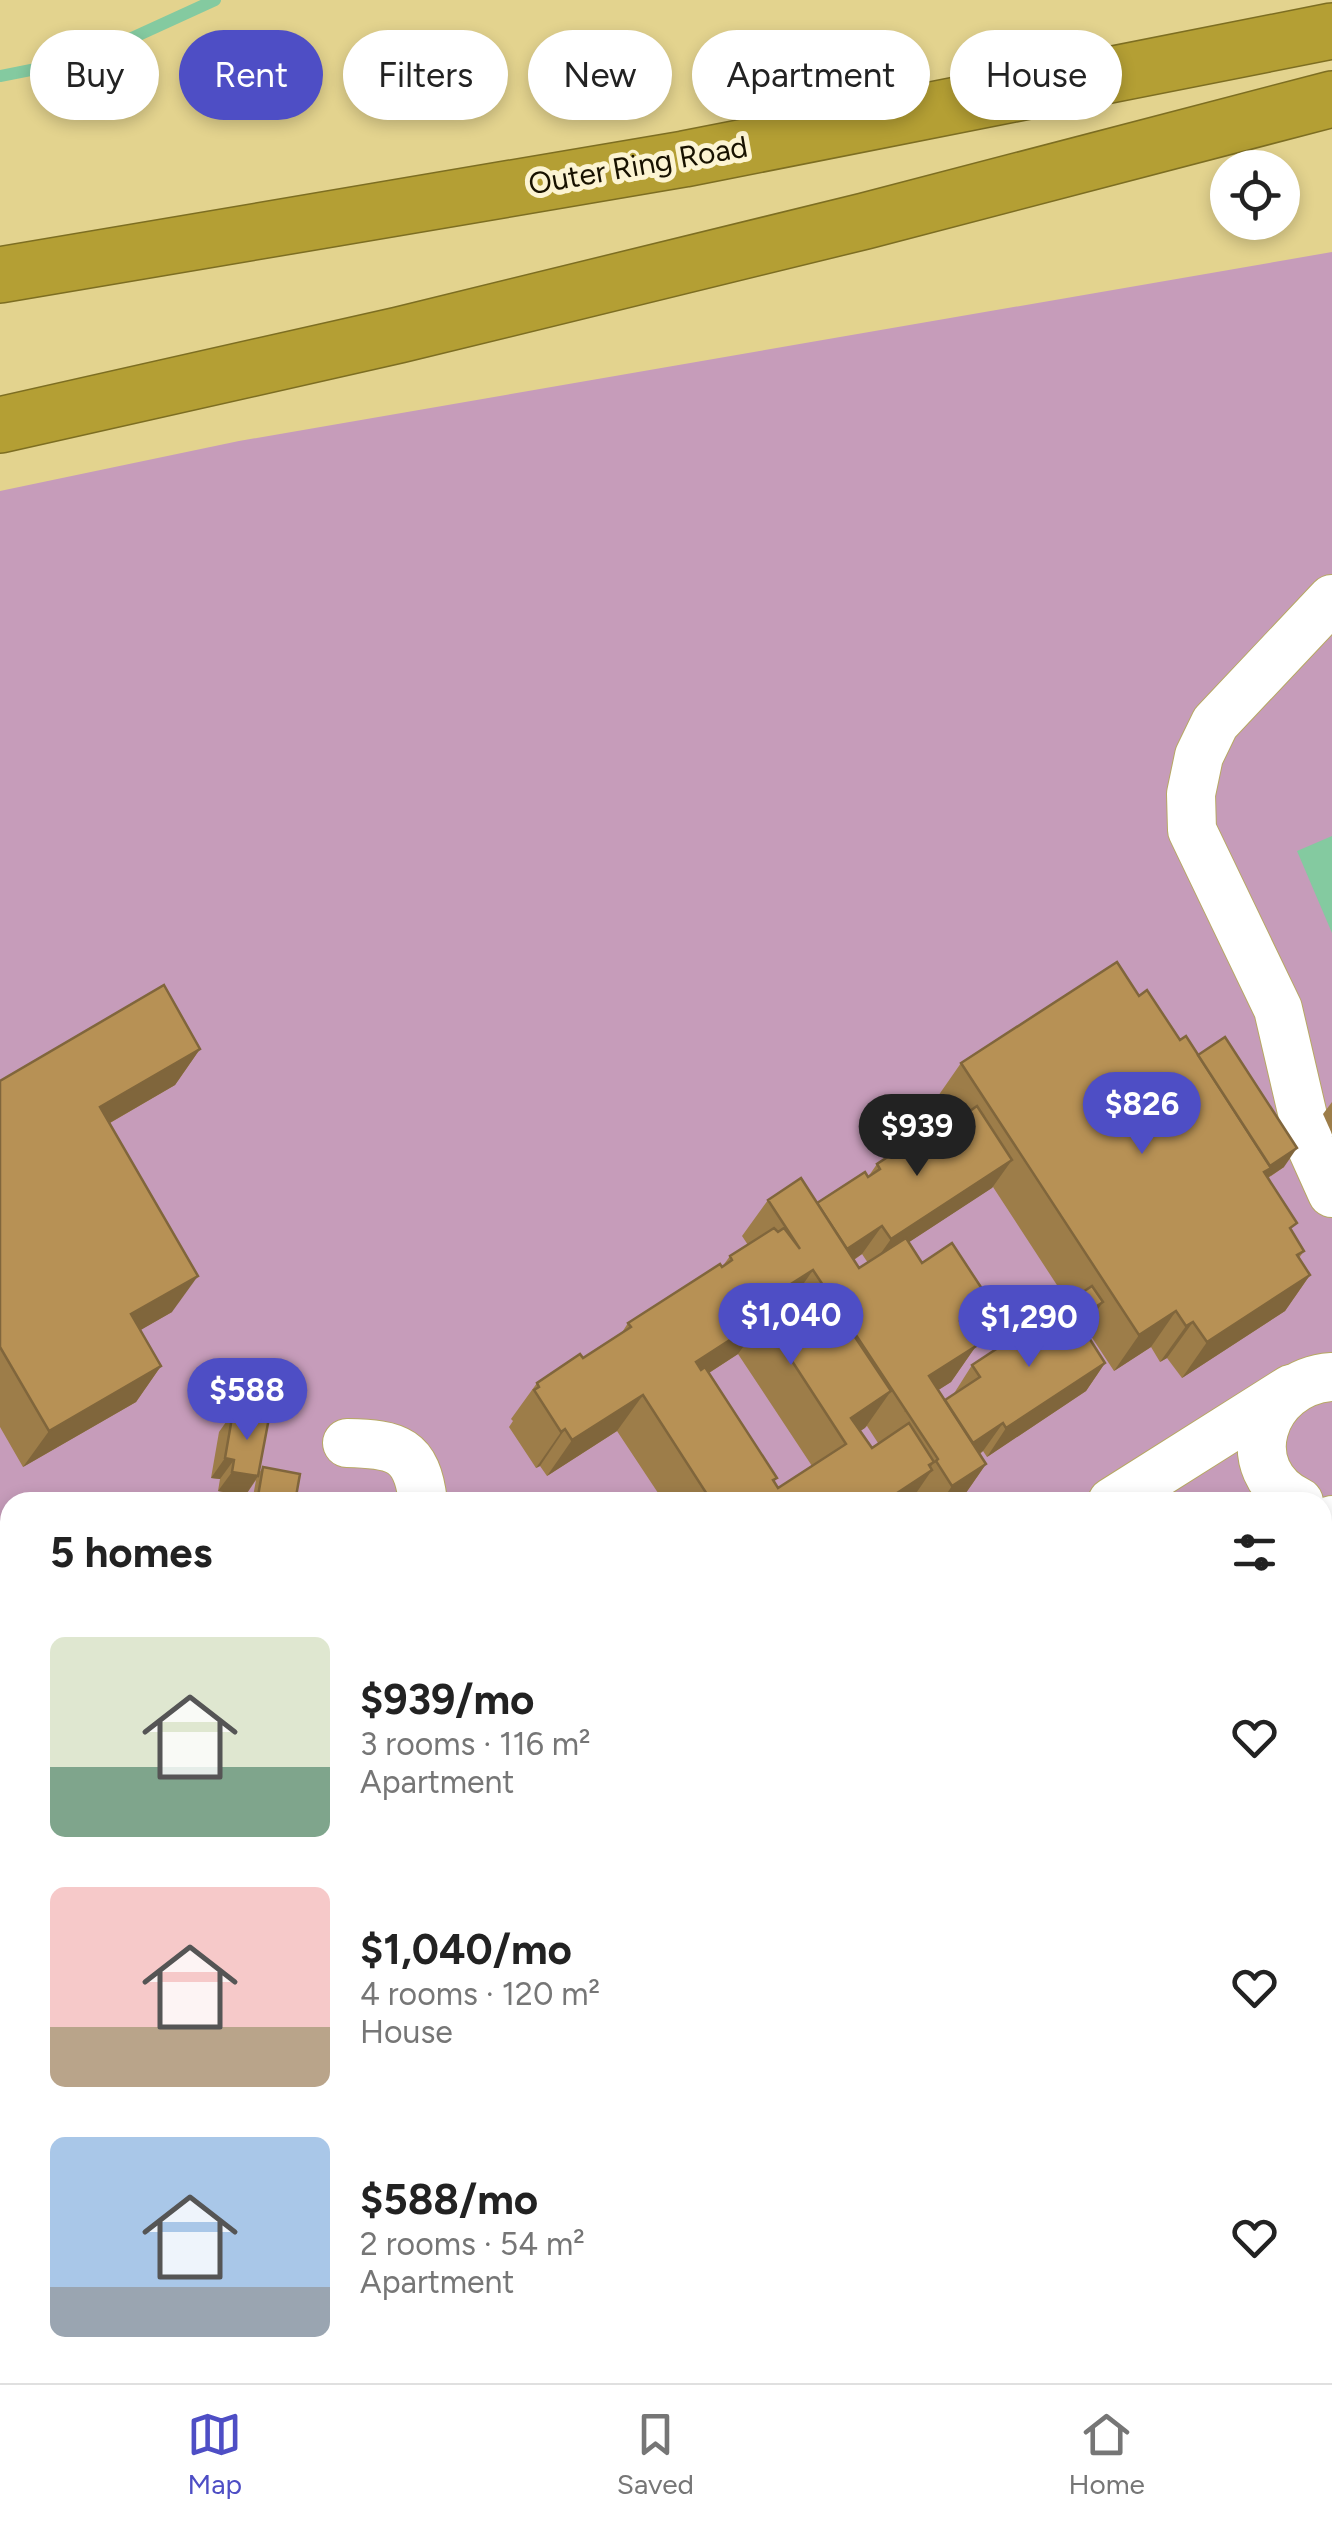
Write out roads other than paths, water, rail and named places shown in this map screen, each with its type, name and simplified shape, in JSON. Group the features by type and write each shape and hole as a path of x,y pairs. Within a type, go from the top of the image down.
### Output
{"highway":[{"name":"Outer Ring Road","path":"0,275 684,159 1332,30"},
{"path":"0,425 438,326 884,216 1332,99"}],"street":[{"path":"1332,600 1214,723 1199,756 1191,794 1192,830 1278,1009 1309,1142 1332,1193"},
{"path":"1129,1492 1311,1383"},
{"path":"1286,1492 1275,1483 1262,1443 1270,1413 1311,1383"},
{"path":"347,1443 378,1444 405,1454 415,1466 421,1492"}],"waterway":[{"path":"0,76 86,59 215,0"}]}
